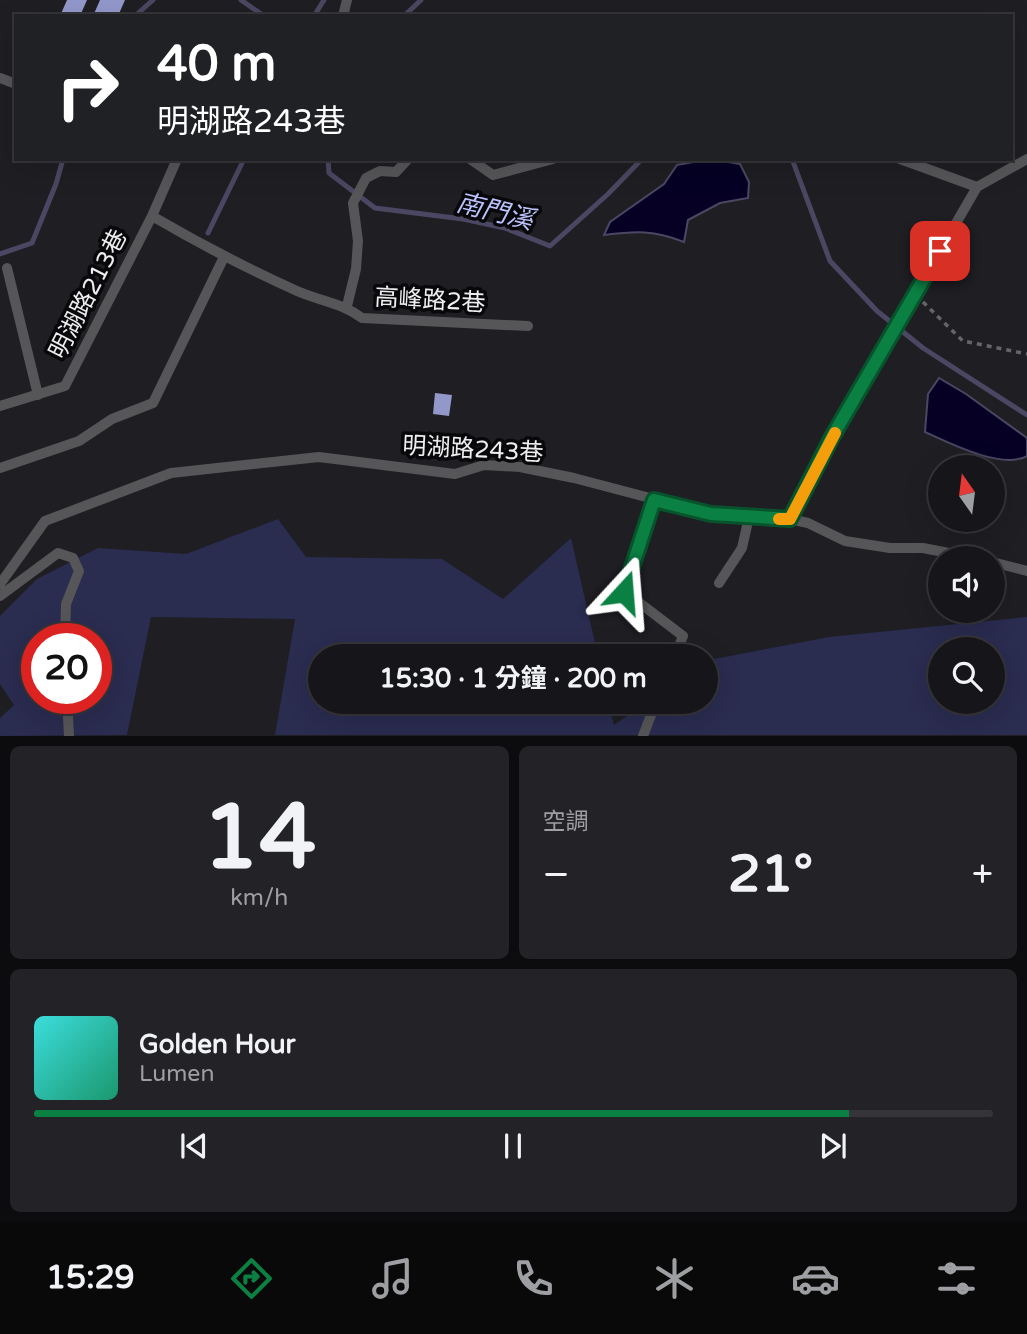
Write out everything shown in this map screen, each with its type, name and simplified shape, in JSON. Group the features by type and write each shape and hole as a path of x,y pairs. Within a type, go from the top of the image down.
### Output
{"lane":[{"path":"790,519 832,437 978,187 1027,159"},
{"name":"明湖路213巷","path":"0,405 65,386 152,216 176,161"},
{"name":"高峰路2巷","path":"406,161 396,172 380,171 366,178 354,203 358,241 356,269 347,306 362,318 528,326"},
{"path":"473,161 493,175 546,161"},
{"path":"906,161 978,187"},
{"path":"152,216 224,257 318,300 347,306"},
{"path":"0,468 79,441 112,419 153,403 224,257"},
{"path":"7,268 38,395"},
{"name":"明湖路243巷","path":"0,584 45,521 171,473 319,457 455,474 484,465 520,467 574,478 711,514 790,519 808,523 845,541 890,548 928,549"},
{"path":"654,500 624,592 683,636 680,644"},
{"path":"719,583 741,548 749,517"},
{"path":"0,596 58,553 73,558 79,571 66,604 65,623"},
{"path":"1005,565 1027,571"},
{"path":"68,714 69,736"},
{"path":"643,736 651,714"}],"path":[{"path":"914,293 963,341 1027,354"}],"shaded area":[{"path":"699,161 740,164 749,182 748,198 720,203 688,220 684,242 645,232 604,235 610,222 664,184 677,165"},
{"path":"939,378 966,394 1027,438 1027,456 1005,460 1005,455 983,455 925,432 928,394"},
{"path":"278,519 306,557 442,559 503,599 571,538 595,644 308,644 308,714 611,714 614,725 630,714 718,714 718,658 829,637 968,623 1005,623 1005,619 1027,617 1027,735 275,735 295,619 151,617 127,735 0,736 0,718 14,705 0,684 0,616 37,579 98,548 186,554"}],"building":[{"path":"67,0 87,0 81,14 61,14"},
{"path":"100,0 125,0 119,14 94,14"},
{"path":"435,393 452,395 449,416 433,414"}],"waterway":[{"name":"南門溪","path":"137,14 153,0"},
{"name":"南門溪","path":"241,0 261,14"},
{"path":"315,14 324,0"},
{"path":"406,14 421,0"},
{"name":"南門溪","path":"0,254 32,243 62,161"},
{"path":"208,233 243,161"},
{"name":"南門溪","path":"328,161 329,173 375,208 463,219 505,228 550,246 640,161"},
{"name":"南門溪","path":"793,161 830,261 877,311 923,348 1027,415"}],"slow traffic":[{"path":"779,519 790,519 835,433"}],"route":[{"path":"624,592 654,500 711,514 790,519 832,437 940,251"}]}
